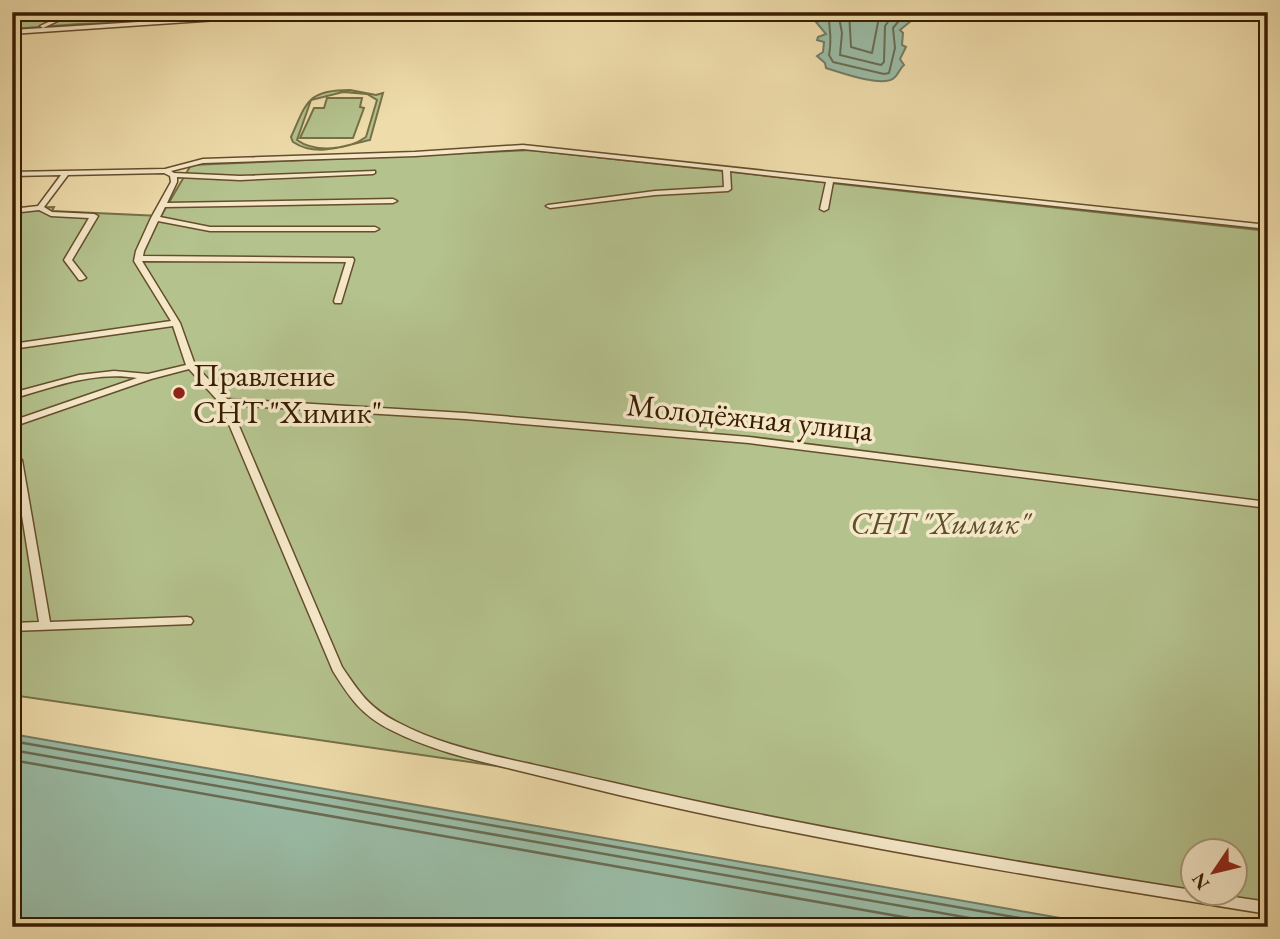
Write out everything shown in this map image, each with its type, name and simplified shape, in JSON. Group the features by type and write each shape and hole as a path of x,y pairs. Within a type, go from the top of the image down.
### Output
{"street":[{"path":"40,29 58,19 103,12"},
{"path":"12,32 228,20 247,16"},
{"path":"169,173 204,160 415,154 523,147 1268,228"},
{"path":"550,206 655,193 728,189 726,170"},
{"path":"12,174 169,173 240,178 373,172"},
{"path":"40,208 66,173"},
{"path":"139,258 155,218 174,182 169,173"},
{"path":"824,209 830,181"},
{"path":"161,205 393,201"},
{"path":"12,211 40,208 51,214 94,216 68,260 82,278"},
{"path":"155,218 210,229 375,229"},
{"path":"139,258 350,260 338,300"},
{"path":"139,258 176,323 191,366 224,402 337,668 358,699 373,714 421,737 483,757 624,791 847,839 1268,908"},
{"path":"12,347 176,323"},
{"path":"12,424 148,377 191,366"},
{"path":"12,396 71,379 135,374 148,377"},
{"name":"Молодёжная улица","path":"224,402 465,416 742,439 1268,505"},
{"path":"12,456 17,460 45,626"},
{"path":"12,627 187,621"}],"green space":[{"path":"12,12 445,12 80,24 12,29"},
{"path":"350,90 376,95 383,93 370,140 346,146 366,137 377,100 367,94 343,92 311,100 297,140 313,147 340,147 321,150 302,147 293,142 291,137 310,100 325,92"},
{"path":"327,98 362,98 360,107 364,108 353,138 300,138 314,108 324,108"},
{"name":"СНТ \"Химик\"","path":"531,150 1268,231 1268,913 1239,908 1248,908 1248,838 1178,838 1178,897 945,857 586,779 12,695 12,208 54,207 52,211 161,216 191,165"}],"water":[{"path":"827,12 919,12 913,14 911,21 900,30 903,33 902,45 906,47 900,59 904,65 896,76 888,81 871,80 826,68 825,63 817,56 823,52 824,42 817,40 826,34 816,22 823,20 822,15"},
{"path":"12,734 1112,927 12,927"}],"place":[{"name":"Правление СНТ \"Химик\"","path":"179,393"}]}
